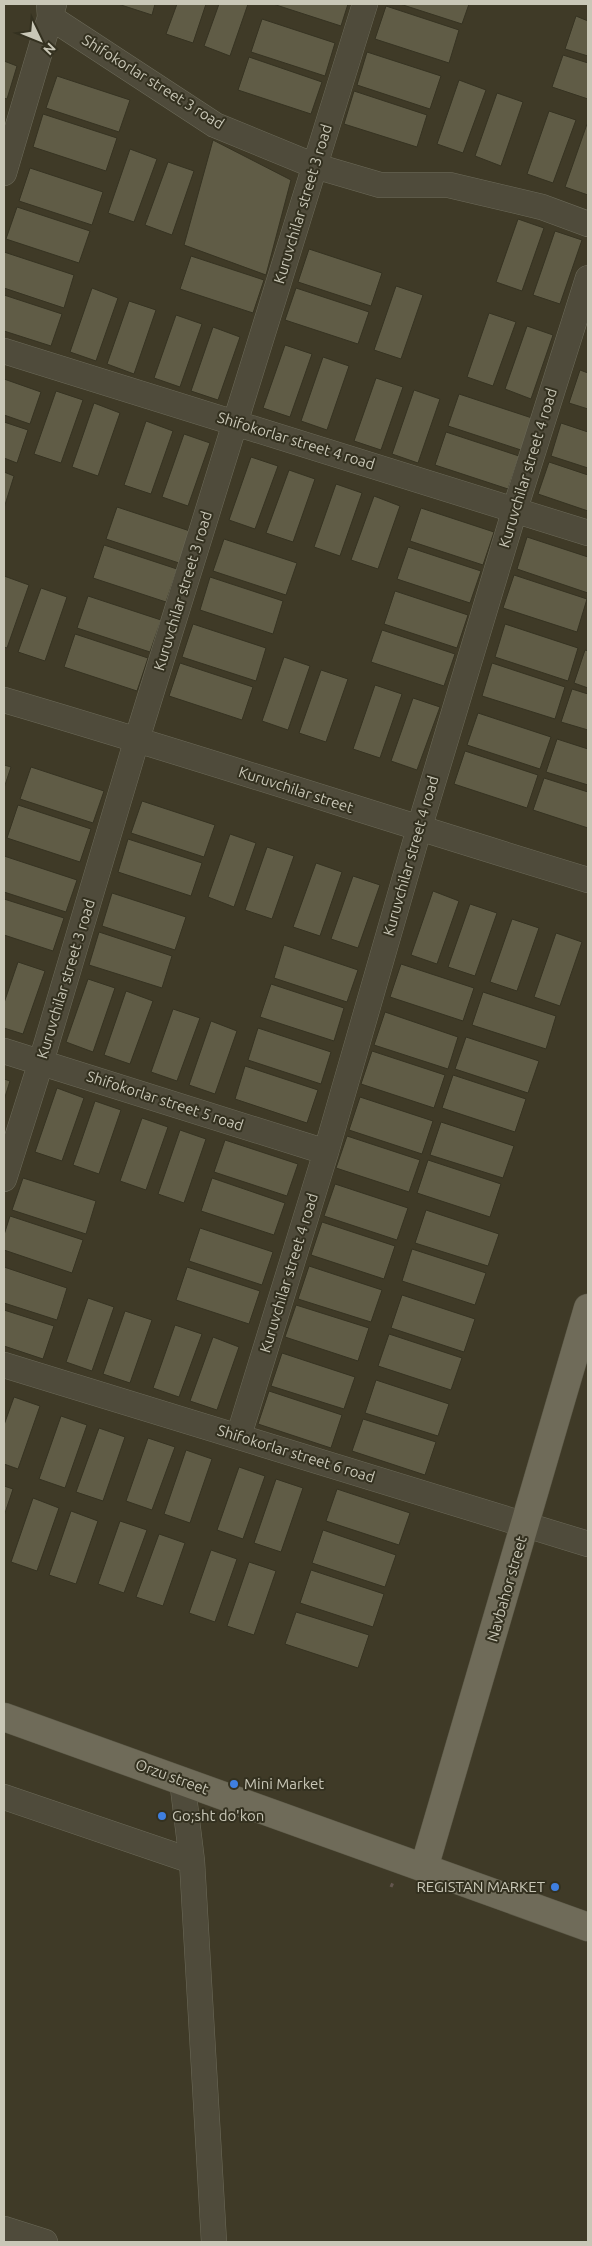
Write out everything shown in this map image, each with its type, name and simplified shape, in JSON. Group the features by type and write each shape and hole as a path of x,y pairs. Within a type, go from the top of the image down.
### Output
{"main road":[{"name":"Navbahor street","path":"424,1868 588,1308"},
{"name":"Orzu street","path":"4,1716 588,1926"}],"street":[{"name":"Kuruvchilar street 3 road","path":"4,1179 41,1062 137,739 365,4"},
{"name":"Shifokorlar street 3 road","path":"51,8 215,125 315,166 380,185 449,185 542,207 588,224"},
{"path":"4,173 51,8"},
{"name":"Kuruvchilar street 4 road","path":"239,1435 326,1152 419,829 515,509 588,278"},
{"name":"Shifokorlar street 4 road","path":"4,351 588,532"},
{"name":"Kuruvchilar street","path":"4,700 137,739 419,829 588,880"},
{"name":"Shifokorlar street 5 road","path":"4,1051 326,1152"},
{"name":"Shifokorlar street 6 road","path":"4,1365 239,1435 588,1544"},
{"path":"182,1780 192,1861 214,2242"},
{"path":"4,1797 192,1861"},
{"path":"4,2229 45,2242"}],"building":[{"path":"118,4 155,4 152,15"},
{"path":"177,4 206,4 193,43 166,34"},
{"path":"219,4 248,4 230,56 204,46"},
{"path":"273,4 348,4 341,26"},
{"path":"400,4 469,4 462,24"},
{"path":"386,6 459,30 449,63 375,39"},
{"path":"576,16 588,21 588,56 565,49"},
{"path":"262,19 335,43 325,76 251,52"},
{"path":"367,52 441,76 430,109 357,85"},
{"path":"563,55 588,63 588,99 552,87"},
{"path":"249,57 322,82 311,114 238,90"},
{"path":"4,61 17,66 7,99 4,98"},
{"path":"57,76 130,100 119,132 46,108"},
{"path":"459,80 486,90 463,153 437,144"},
{"path":"354,91 427,115 417,147 344,124"},
{"path":"497,93 523,102 501,166 475,156"},
{"path":"549,111 576,120 553,183 527,174"},
{"path":"43,114 117,138 106,171 33,147"},
{"path":"588,124 588,195 565,187"},
{"path":"213,140 291,180 266,275 184,245"},
{"path":"130,149 157,159 134,222 108,213"},
{"path":"168,162 194,171 172,235 145,225"},
{"path":"30,168 103,192 92,225 19,201"},
{"path":"17,207 90,231 79,263 6,239"},
{"path":"518,219 544,228 522,291 496,282"},
{"path":"555,231 582,240 560,304 533,295"},
{"path":"309,249 382,273 371,306 298,282"},
{"path":"4,252 74,275 64,308 4,288"},
{"path":"191,256 264,280 253,313 180,289"},
{"path":"396,286 423,295 401,359 374,350"},
{"path":"92,288 118,298 96,361 70,352"},
{"path":"296,288 369,312 358,344 285,320"},
{"path":"4,295 62,314 51,346 4,331"},
{"path":"129,301 156,310 134,374 107,364"},
{"path":"489,313 516,322 493,386 467,377"},
{"path":"176,315 202,324 180,387 154,378"},
{"path":"527,326 553,335 531,399 505,389"},
{"path":"213,327 240,337 218,400 191,391"},
{"path":"285,345 312,354 290,417 263,408"},
{"path":"323,357 349,366 327,430 301,421"},
{"path":"580,370 588,373 588,409 569,403"},
{"path":"376,378 403,387 381,450 354,441"},
{"path":"4,379 41,392 30,424 4,415"},
{"path":"414,390 440,399 418,463 392,454"},
{"path":"56,391 83,400 61,463 34,454"},
{"path":"459,394 532,418 521,450 448,426"},
{"path":"94,403 120,413 98,476 72,467"},
{"path":"146,421 173,431 151,494 124,485"},
{"path":"4,422 28,430 17,463 4,458"},
{"path":"561,423 588,432 588,468 551,456"},
{"path":"446,432 519,456 508,489 435,465"},
{"path":"184,434 210,443 188,506 162,497"},
{"path":"251,457 278,466 255,529 229,520"},
{"path":"549,462 588,475 588,511 538,494"},
{"path":"289,470 315,479 293,542 266,533"},
{"path":"4,472 14,476 4,508"},
{"path":"336,484 362,493 340,556 314,547"},
{"path":"374,496 400,506 378,569 351,560"},
{"path":"117,507 190,531 179,563 106,539"},
{"path":"421,508 494,532 483,565 410,541"},
{"path":"527,537 588,557 588,593 517,569"},
{"path":"224,539 297,563 286,595 213,571"},
{"path":"104,545 177,569 166,602 93,578"},
{"path":"408,547 481,571 470,603 397,579"},
{"path":"514,575 587,599 577,632 503,608"},
{"path":"4,576 29,585 7,648 4,647"},
{"path":"210,577 283,601 273,634 200,610"},
{"path":"41,588 67,597 45,661 18,652"},
{"path":"395,591 468,615 457,648 384,624"},
{"path":"88,596 161,620 150,652 77,628"},
{"path":"193,624 266,648 256,681 182,657"},
{"path":"505,624 578,648 568,681 495,657"},
{"path":"382,630 455,654 444,686 371,662"},
{"path":"75,634 148,658 137,691 64,667"},
{"path":"585,650 588,651 588,688 574,683"},
{"path":"284,657 310,666 288,730 262,721"},
{"path":"180,663 253,687 242,720 169,696"},
{"path":"492,663 565,687 555,719 482,696"},
{"path":"321,670 348,679 326,742 299,733"},
{"path":"375,685 402,694 380,758 353,749"},
{"path":"572,689 588,694 588,730 561,722"},
{"path":"413,698 440,707 417,770 391,761"},
{"path":"478,713 551,737 540,769 467,745"},
{"path":"557,739 588,749 588,785 546,772"},
{"path":"465,751 538,775 527,808 454,784"},
{"path":"4,765 11,767 4,788"},
{"path":"31,767 104,791 93,823 20,799"},
{"path":"544,778 588,792 588,828 533,810"},
{"path":"142,801 215,825 204,857 131,833"},
{"path":"18,805 91,829 80,862 7,838"},
{"path":"230,834 256,843 234,907 208,897"},
{"path":"128,839 202,863 191,896 118,872"},
{"path":"267,847 294,856 272,919 245,910"},
{"path":"4,856 77,880 66,912 4,892"},
{"path":"316,863 342,872 320,936 293,927"},
{"path":"353,876 380,885 358,948 331,939"},
{"path":"433,891 459,901 437,964 411,955"},
{"path":"112,893 186,917 175,950 102,926"},
{"path":"4,899 64,918 53,951 4,935"},
{"path":"470,904 497,913 475,976 448,967"},
{"path":"512,919 539,928 517,991 490,982"},
{"path":"99,932 172,956 162,988 89,965"},
{"path":"556,933 582,942 560,1006 534,997"},
{"path":"284,945 358,970 347,1002 274,978"},
{"path":"18,962 45,971 23,1034 4,1028 4,1003"},
{"path":"401,964 474,988 463,1021 390,997"},
{"path":"88,979 115,988 93,1052 66,1042"},
{"path":"271,984 344,1008 334,1041 260,1017"},
{"path":"126,991 153,1001 130,1064 104,1055"},
{"path":"483,992 556,1016 546,1049 472,1025"},
{"path":"173,1009 200,1018 177,1081 151,1072"},
{"path":"385,1012 458,1037 448,1069 374,1045"},
{"path":"211,1021 237,1031 215,1094 189,1085"},
{"path":"258,1028 331,1052 321,1084 248,1060"},
{"path":"466,1037 539,1061 528,1093 455,1069"},
{"path":"372,1051 445,1075 434,1108 361,1084"},
{"path":"245,1066 318,1090 307,1123 235,1099"},
{"path":"453,1075 526,1099 515,1132 442,1108"},
{"path":"4,1079 10,1081 4,1100"},
{"path":"57,1088 84,1098 62,1161 35,1152"},
{"path":"360,1097 433,1121 422,1154 349,1130"},
{"path":"95,1101 121,1110 99,1174 73,1165"},
{"path":"142,1118 168,1127 146,1190 120,1181"},
{"path":"441,1122 514,1146 503,1178 430,1155"},
{"path":"180,1130 206,1139 184,1203 158,1194"},
{"path":"347,1136 420,1160 409,1192 336,1168"},
{"path":"225,1140 298,1164 287,1196 214,1172"},
{"path":"428,1160 501,1184 490,1217 417,1193"},
{"path":"23,1178 96,1201 86,1234 12,1210"},
{"path":"212,1178 285,1203 274,1235 201,1211"},
{"path":"335,1184 408,1208 397,1240 324,1216"},
{"path":"426,1210 499,1234 488,1266 415,1243"},
{"path":"10,1216 83,1240 72,1273 4,1250 4,1235"},
{"path":"322,1222 395,1246 384,1279 311,1255"},
{"path":"200,1228 273,1252 262,1285 189,1261"},
{"path":"412,1249 486,1273 475,1305 402,1281"},
{"path":"309,1266 382,1290 371,1322 298,1299"},
{"path":"4,1267 67,1288 57,1320 4,1303"},
{"path":"187,1267 260,1291 249,1324 176,1300"},
{"path":"402,1295 475,1319 464,1352 391,1328"},
{"path":"88,1298 114,1307 92,1371 66,1362"},
{"path":"296,1305 369,1328 358,1361 285,1337"},
{"path":"4,1310 54,1326 43,1359 4,1346"},
{"path":"125,1311 152,1320 130,1383 103,1374"},
{"path":"175,1325 202,1334 179,1397 153,1388"},
{"path":"389,1334 462,1358 451,1390 378,1366"},
{"path":"213,1337 239,1347 217,1410 190,1401"},
{"path":"282,1353 355,1377 344,1409 271,1386"},
{"path":"376,1380 449,1404 438,1436 365,1413"},
{"path":"269,1391 342,1415 331,1448 258,1424"},
{"path":"14,1397 40,1406 18,1469 4,1464 4,1425"},
{"path":"61,1416 87,1425 65,1488 39,1479"},
{"path":"363,1419 436,1442 425,1475 352,1451"},
{"path":"99,1428 125,1437 103,1501 76,1492"},
{"path":"148,1438 175,1447 152,1510 126,1501"},
{"path":"186,1450 212,1459 190,1523 164,1514"},
{"path":"239,1467 265,1476 243,1539 217,1530"},
{"path":"276,1479 303,1488 281,1552 254,1543"},
{"path":"4,1486 13,1489 4,1516"},
{"path":"337,1489 410,1513 399,1545 326,1521"},
{"path":"33,1498 59,1508 37,1571 11,1562"},
{"path":"71,1511 98,1521 76,1584 49,1575"},
{"path":"120,1521 147,1530 124,1593 98,1584"},
{"path":"323,1530 396,1555 385,1587 312,1563"},
{"path":"159,1534 185,1543 163,1606 136,1597"},
{"path":"211,1550 237,1559 215,1622 189,1613"},
{"path":"249,1562 276,1571 254,1635 227,1626"},
{"path":"311,1570 384,1594 373,1627 300,1603"},
{"path":"296,1612 369,1635 358,1668 285,1644"}],"place":[{"name":"Mini Market","path":"234,1784"},
{"name":"Go;sht do'kon","path":"162,1816"},
{"name":"REGISTAN MARKET","path":"555,1887"}]}
